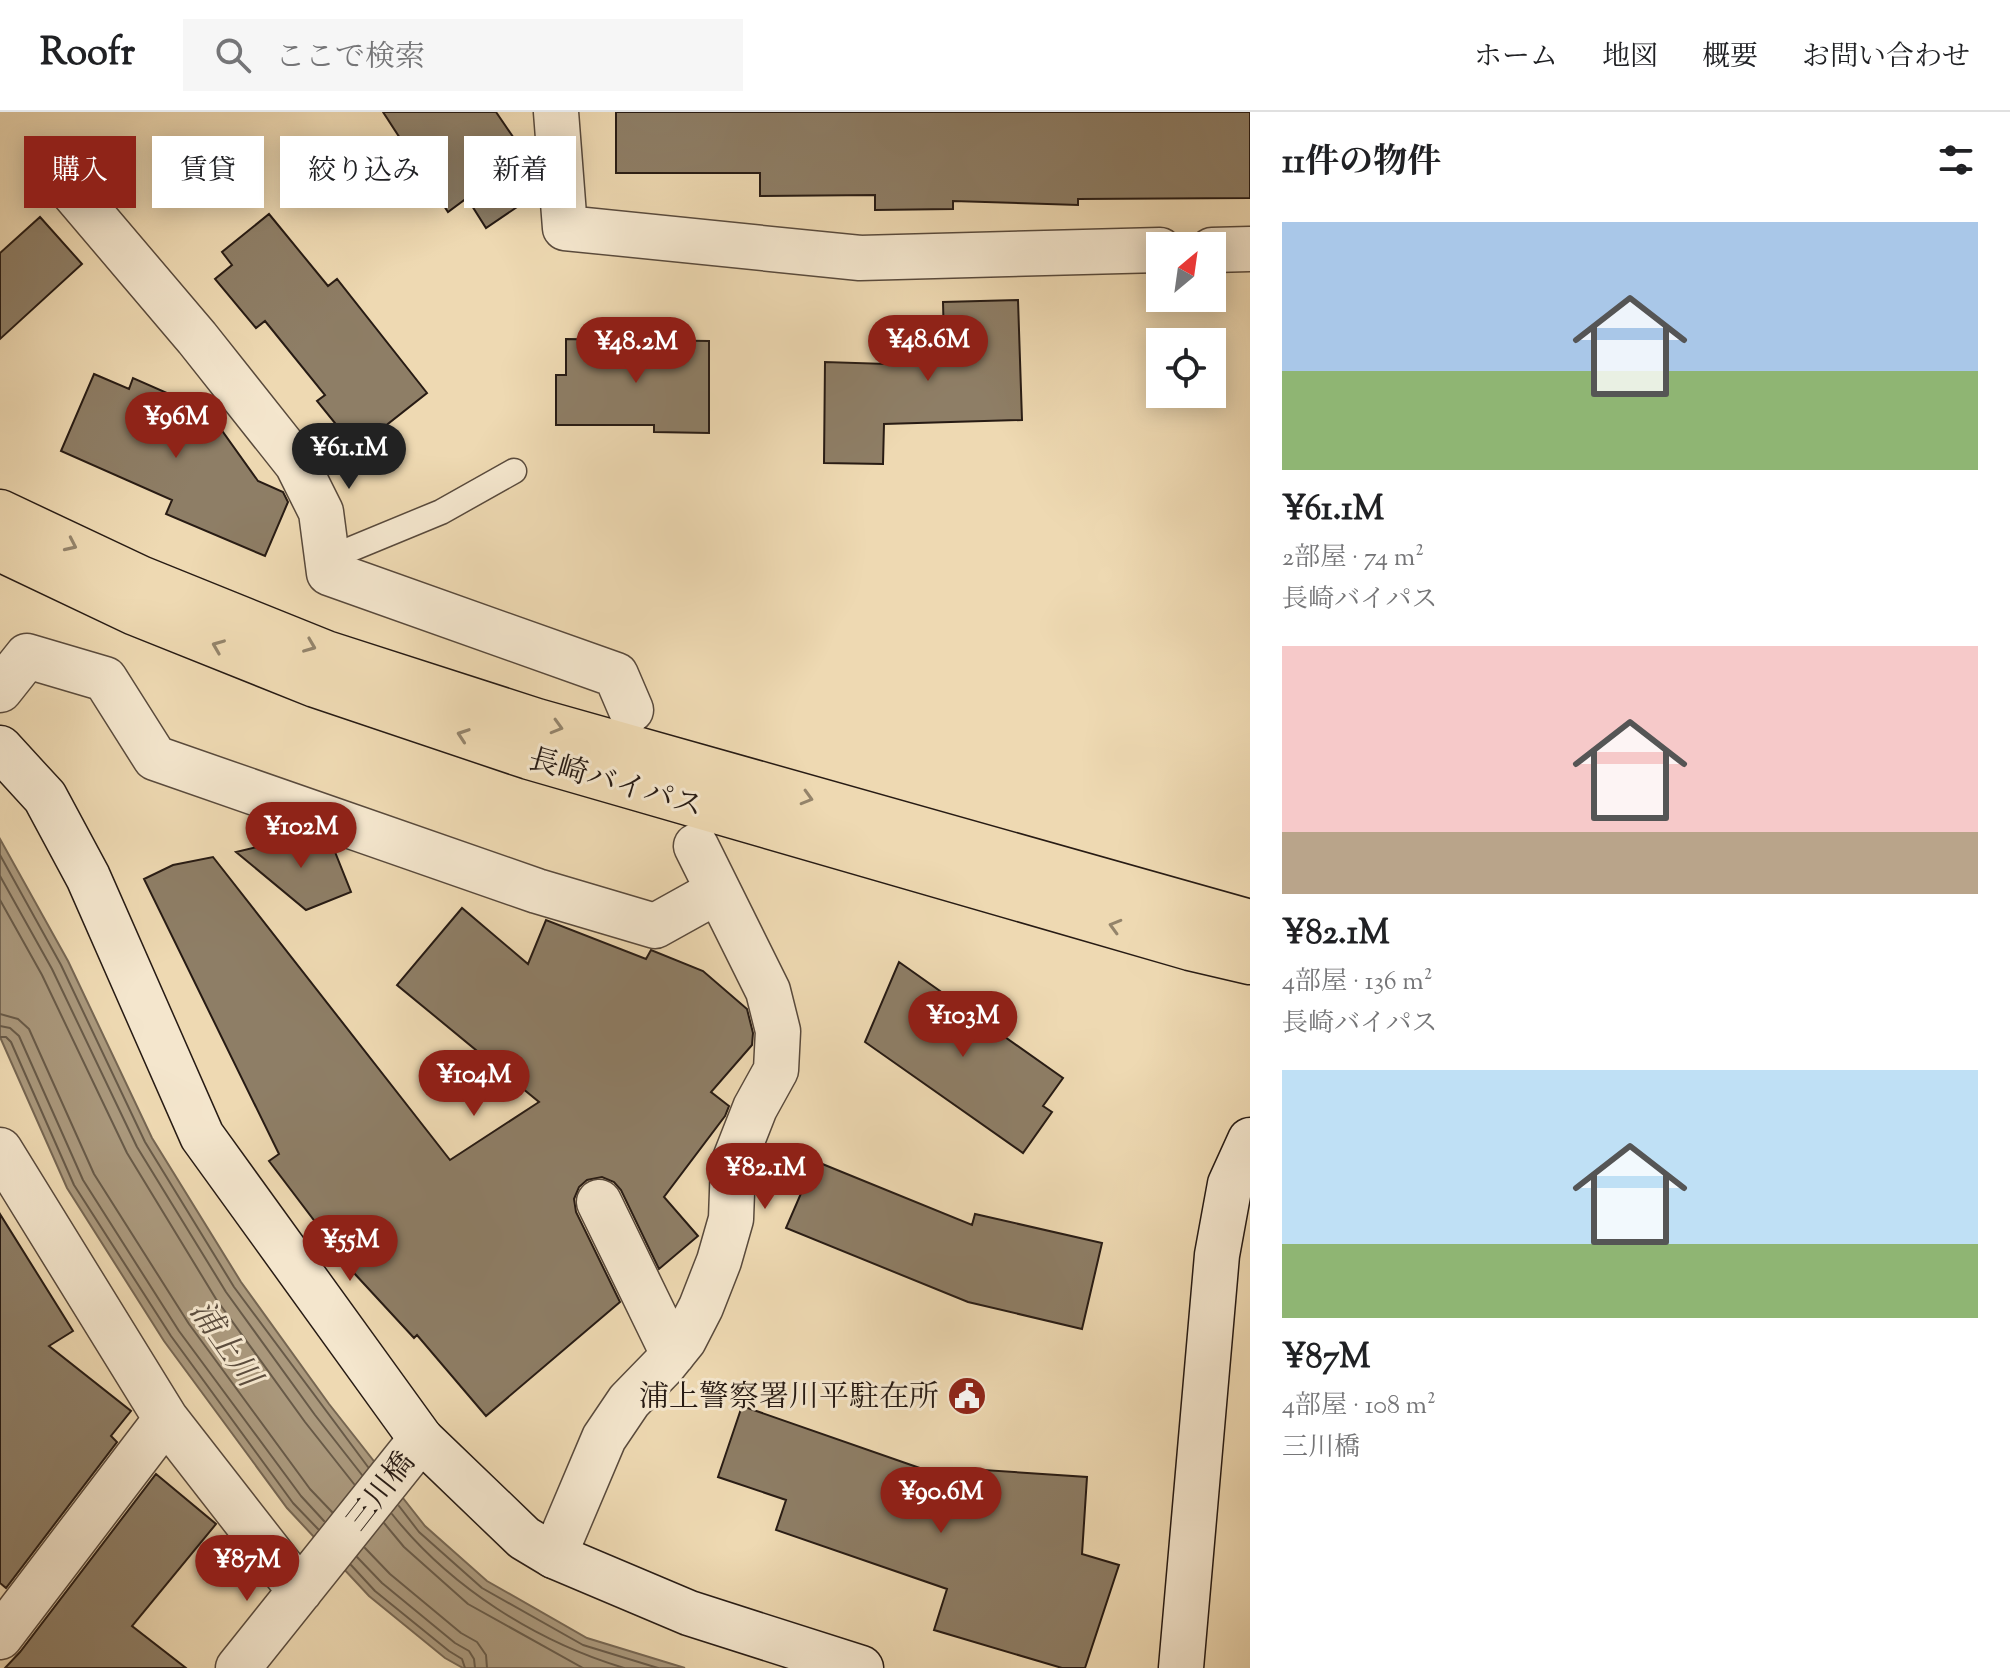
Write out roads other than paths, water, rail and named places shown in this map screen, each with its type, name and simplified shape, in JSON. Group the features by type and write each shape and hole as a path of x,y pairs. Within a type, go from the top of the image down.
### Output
{"highway":[{"name":"長崎バイパス","path":"0,512 140,578 326,653 537,721 1216,927 1250,962"},
{"name":"長崎バイパス","path":"0,549 135,613 301,679 529,757 1216,927"}],"street":[{"path":"556,112 565,228 860,258 1146,250"},
{"path":"87,208 197,338 297,464 321,512 329,573 616,675 631,710"},
{"path":"1226,250 1250,249"},
{"path":"0,690 27,656 105,679 155,758 537,891 655,926 718,891"},
{"path":"0,748 45,797 88,877 202,1136 421,1439 524,1538 554,1556 689,1613 861,1668"},
{"path":"554,1556 604,1438 629,1401 684,1340 701,1307 731,1219 733,1164 755,1108 776,1070 778,1031 768,991 696,846"},
{"path":"1181,1668 1217,1255 1230,1184 1250,1140"},
{"path":"0,1150 166,1419 304,1586"},
{"path":"599,1202 673,1354"},
{"path":"0,1637 166,1419"},
{"name":"三川橋","path":"238,1668 421,1439"}],"lane":[{"path":"327,559 441,512 514,471"}],"water":[{"name":"浦上川","path":"0,839 68,961 152,1138 241,1282 329,1404 425,1526 487,1581 587,1638 685,1668 463,1668 445,1658 369,1596 287,1508 164,1341 67,1188 0,1037"}],"place":[{"name":"浦上警察署川平駐在所","path":"967,1396"}]}
